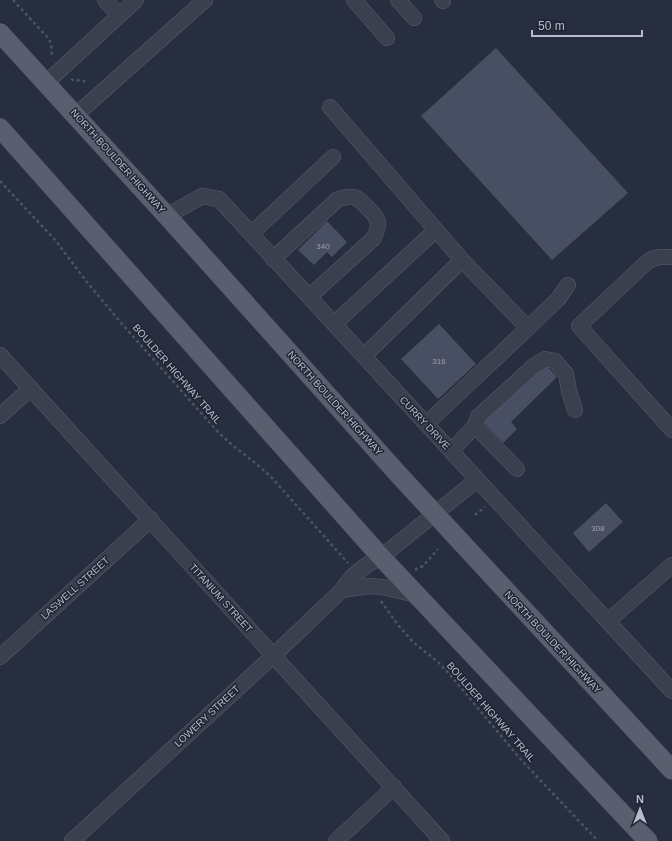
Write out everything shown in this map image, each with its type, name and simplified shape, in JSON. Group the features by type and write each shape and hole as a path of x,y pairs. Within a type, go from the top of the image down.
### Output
{"main road":[{"name":"NORTH BOULDER HIGHWAY","path":"0,33 47,82 399,475 672,770"},
{"path":"0,128 381,557 648,841"}],"street":[{"path":"105,0 120,15"},
{"path":"47,82 136,0"},
{"path":"76,115 205,0"},
{"path":"354,0 387,38"},
{"path":"398,0 414,18"},
{"path":"330,107 462,260 528,328"},
{"path":"251,234 333,156"},
{"name":"CURRY DRIVE","path":"167,216 202,196 219,199 671,689"},
{"path":"274,259 338,199 354,197 361,201 376,216 378,230 374,239 309,297"},
{"path":"334,324 436,230"},
{"path":"672,257 661,256 647,262 579,326 672,430"},
{"path":"364,356 462,260"},
{"path":"426,424 558,299 568,285"},
{"name":"TITANIUM STREET","path":"0,355 442,841"},
{"path":"451,450 475,426 478,417 535,365 545,359 555,361 566,374 569,391 575,410"},
{"path":"0,416 31,388"},
{"path":"475,426 517,469"},
{"name":"LOWERY STREET","path":"72,841 273,656 342,590 348,580 367,564 381,557 477,480"},
{"name":"LASWELL STREET","path":"0,657 150,519"},
{"path":"608,621 672,565"},
{"path":"342,590 368,586 382,586 417,595"},
{"path":"336,841 394,787"}],"path":[{"path":"13,0 49,39 52,57 72,80 84,81 88,83"},
{"name":"BOULDER HIGHWAY TRAIL","path":"0,181 56,241 86,281 122,324 218,432 230,444 262,468 272,478 352,568"},
{"path":"475,515 487,506"},
{"path":"415,570 423,566 438,549"},
{"name":"BOULDER HIGHWAY TRAIL","path":"378,596 398,625 413,642 438,662 522,761 598,841"}],"building":[{"path":"496,48 628,193 552,260 421,116"},
{"path":"327,221 347,242 332,257 327,252 314,265 298,250"},
{"path":"439,324 476,364 438,399 401,359"},
{"path":"544,363 557,377 511,422 517,429 503,443 483,422"},
{"path":"606,503 623,522 589,552 573,533"}]}
